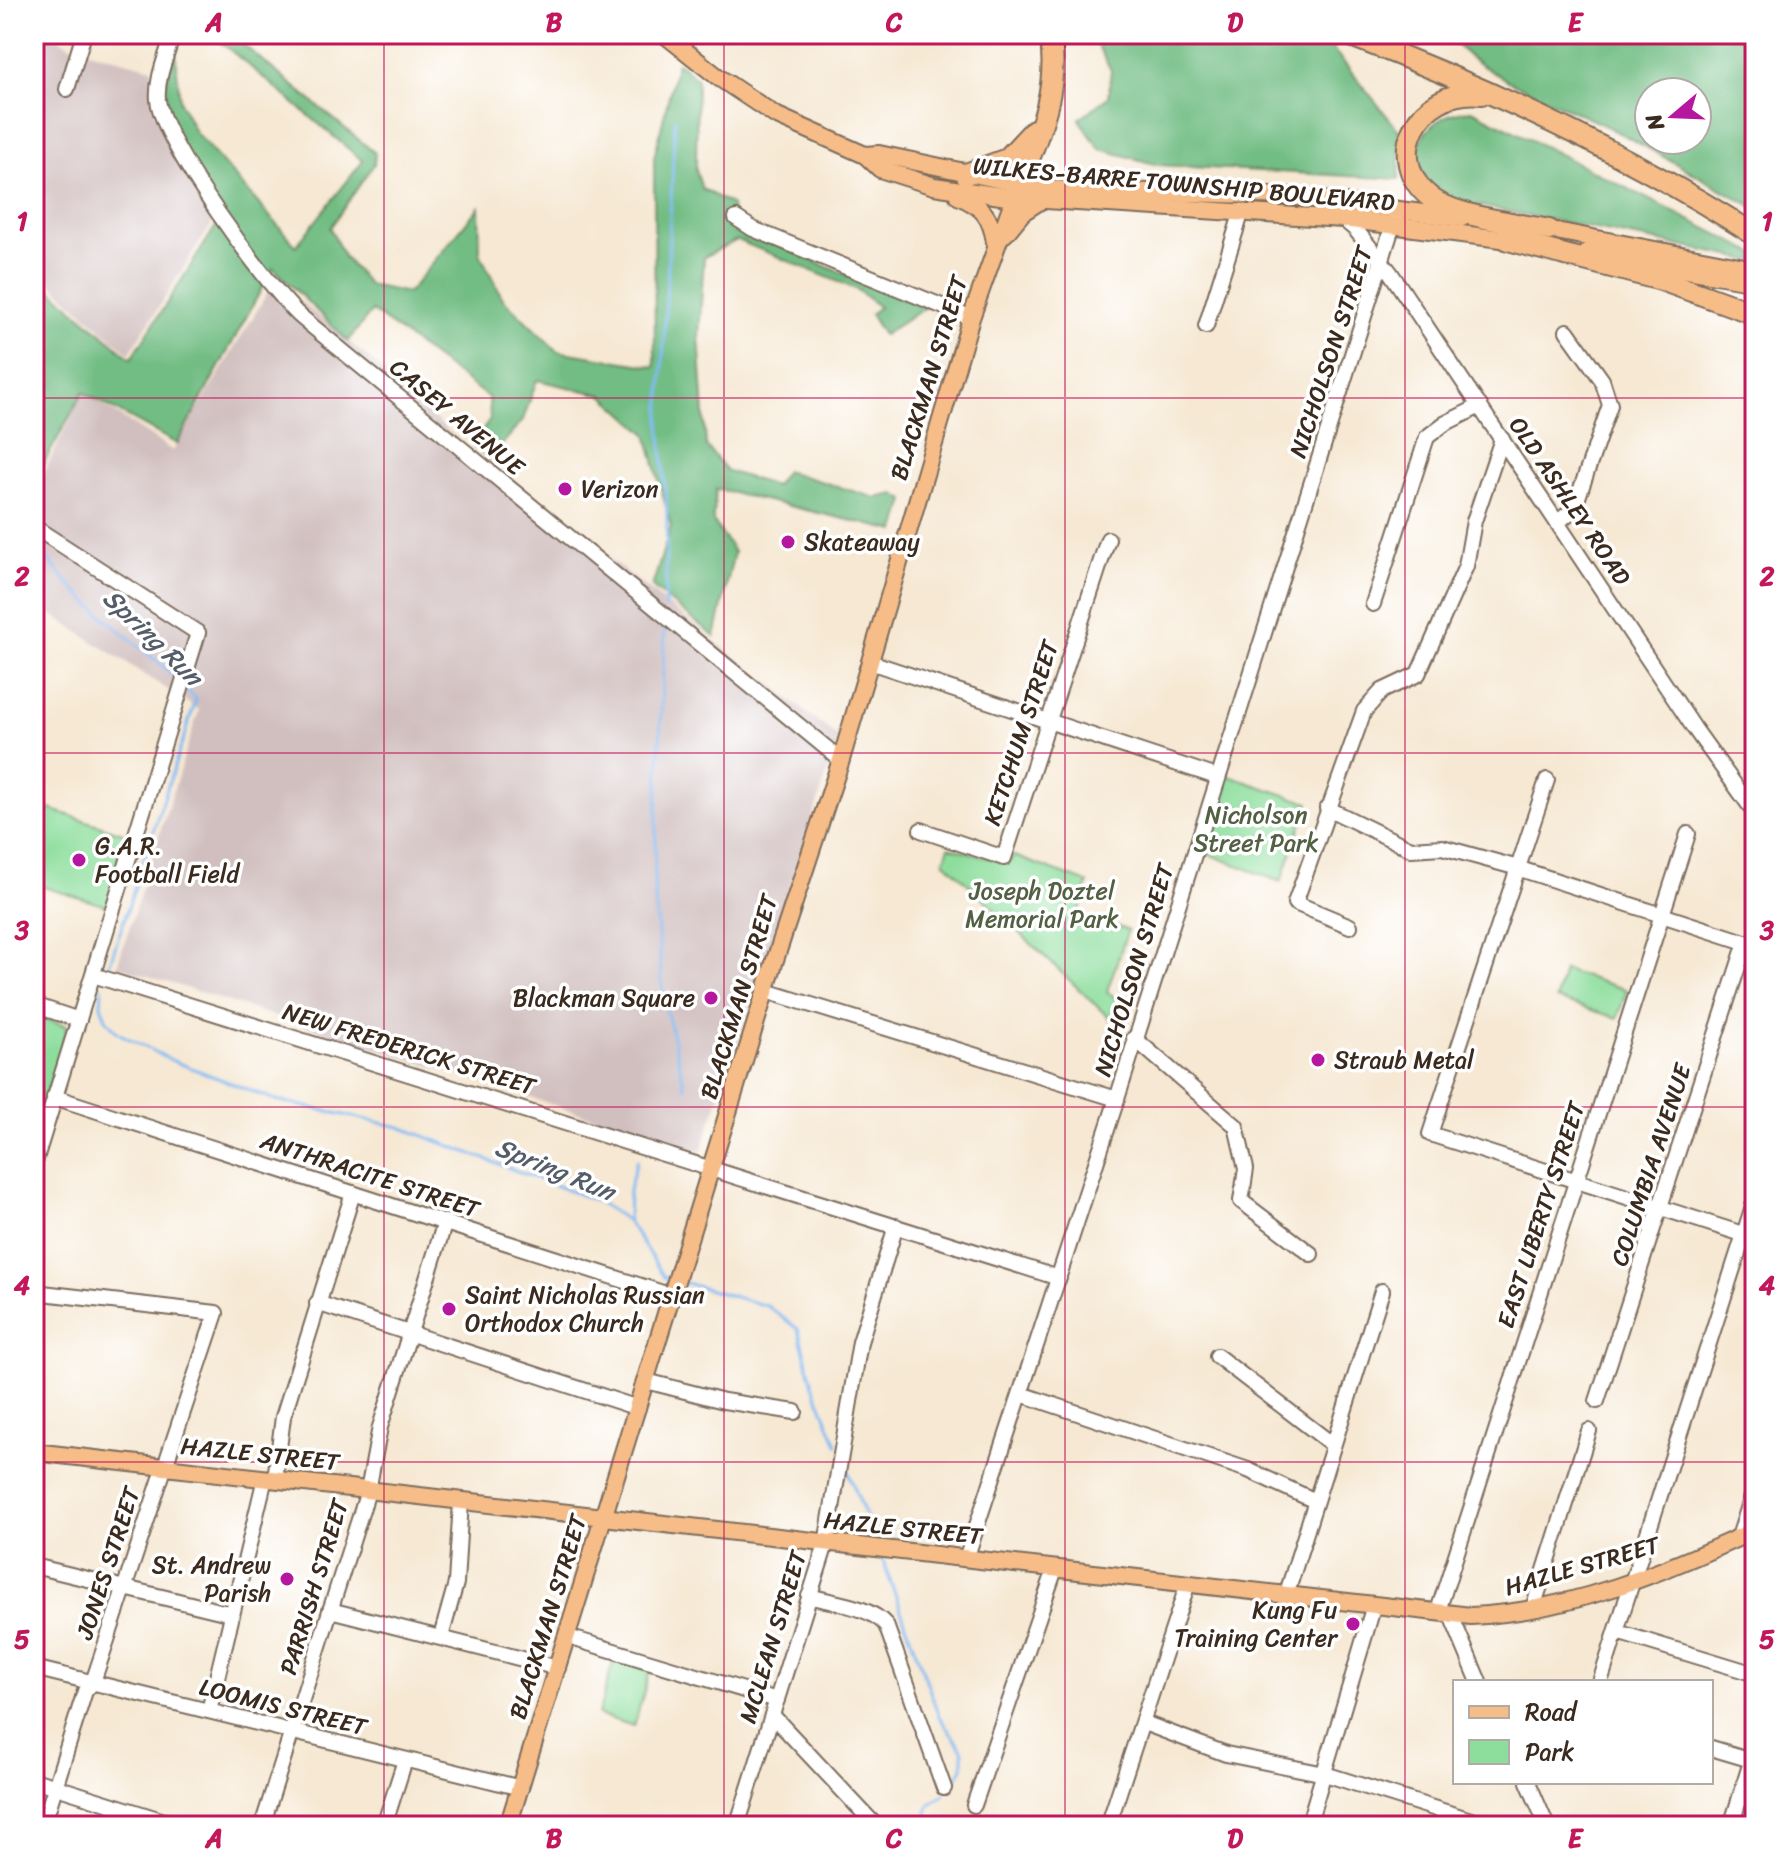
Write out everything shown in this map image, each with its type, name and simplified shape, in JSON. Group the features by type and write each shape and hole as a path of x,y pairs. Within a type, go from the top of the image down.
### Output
{"highway":[{"path":"1016,191 1047,114 1053,80 1050,34"},
{"path":"1346,34 1516,105 1592,141 1755,235"},
{"path":"1516,105 1469,93 1431,104 1418,119 1411,138 1412,170 1422,190 1440,204 1549,230"},
{"path":"966,174 1007,159 1047,114"},
{"path":"1508,240 1661,280 1755,314"}],"main road":[{"name":"WILKES-BARRE TOWNSHIP BOULEVARD","path":"664,34 718,77 775,115 865,155 880,169 934,186 1016,191 1045,189 1289,196 1508,240 1755,282"},
{"name":"WILKES-BARRE TOWNSHIP BOULEVARD","path":"865,155 879,154 966,174 1043,199 1343,219 1396,217 1549,230 1755,269"},
{"path":"934,186 979,205 991,221 996,244"},
{"name":"BLACKMAN STREET","path":"508,1826 711,1167 841,760 971,318 1016,191"},
{"path":"996,244 1023,212 1043,199"},
{"name":"HAZLE STREET","path":"34,1452 1286,1596 1498,1615 1633,1582 1755,1530"}],"street":[{"path":"67,89 84,34"},
{"name":"CASEY AVENUE","path":"173,34 158,84 158,98 166,128 278,295 841,760"},
{"path":"1206,326 1242,211"},
{"name":"NICHOLSON STREET","path":"966,1559 1117,1099 1396,217"},
{"path":"736,218 753,229 971,318"},
{"name":"OLD ASHLEY ROAD","path":"1343,219 1383,264 1694,728 1755,813"},
{"path":"1558,522 1574,509 1610,405 1602,380 1567,331"},
{"path":"1373,604 1427,437 1444,424 1480,406"},
{"path":"1350,926 1295,903 1364,711 1382,691 1418,674 1466,566 1474,521 1502,439"},
{"path":"34,527 198,633 79,1020 54,1097 39,1129 34,1165"},
{"name":"KETCHUM STREET","path":"921,830 1004,858 1108,539"},
{"path":"870,662 1217,777"},
{"path":"1547,780 1430,1134 1749,1237"},
{"path":"1327,808 1411,849 1442,847 1517,868 1751,944"},
{"name":"EAST LIBERTY STREET","path":"1444,1612 1575,1180 1688,834"},
{"name":"COLUMBIA AVENUE","path":"1597,1401 1751,944"},
{"name":"NEW FREDERICK STREET","path":"93,975 1059,1278"},
{"path":"766,991 1117,1099"},
{"path":"34,1005 79,1020"},
{"path":"1134,1038 1236,1126 1246,1169 1241,1201 1311,1254"},
{"name":"ANTHRACITE STREET","path":"54,1097 445,1222 675,1285"},
{"path":"209,1711 283,1417 353,1193"},
{"path":"1601,1680 1749,1237 1755,1200"},
{"name":"PARRISH STREET","path":"262,1826 368,1491 380,1427 445,1222"},
{"name":"MCLEAN STREET","path":"737,1826 826,1544 860,1342 896,1226"},
{"path":"1286,1596 1313,1500 1382,1291"},
{"name":"JONES STREET","path":"34,1292 216,1313 93,1682 85,1691 43,1826"},
{"path":"317,1303 638,1408"},
{"path":"1217,1356 1333,1445"},
{"path":"646,1381 724,1401 795,1412"},
{"path":"1021,1394 1248,1470 1313,1500"},
{"path":"1533,1608 1589,1431"},
{"path":"1739,1537 1755,1487"},
{"path":"441,1637 456,1583 461,1501"},
{"path":"34,1566 232,1614"},
{"path":"974,1805 1055,1569"},
{"path":"1108,1826 1188,1583"},
{"path":"809,1596 866,1612 879,1617 886,1625 944,1788"},
{"path":"1308,1826 1374,1605"},
{"path":"330,1610 558,1668"},
{"path":"1444,1612 1478,1680"},
{"path":"1617,1632 1755,1674"},
{"path":"568,1637 774,1707 876,1826"},
{"name":"LOOMIS STREET","path":"34,1668 521,1788"},
{"path":"1144,1723 1226,1754 1325,1774 1446,1819 1490,1826"},
{"path":"1713,1748 1754,1757 1731,1826"},
{"path":"384,1826 405,1760"},
{"path":"34,1780 153,1822 180,1826"},
{"path":"1529,1784 1547,1826"}],"shaded area":[{"path":"34,34 50,34 73,47 152,68 155,114 213,222 129,354 34,268"},
{"path":"275,280 378,366 461,443 839,738 701,1152 117,966 199,710 34,603 34,494 83,392 173,451"}],"green space":[{"path":"211,34 230,34 375,153 374,164 330,228 344,257 369,285 408,293 479,207 480,254 503,299 557,351 655,367 654,158 677,62 697,79 696,170 702,189 731,204 732,223 815,262 926,307 883,335 870,314 879,307 856,289 737,240 704,257 699,336 706,446 727,471 775,486 786,471 876,498 895,494 905,500 896,531 716,489 713,521 734,552 715,637 652,587 671,526 647,434 603,395 537,380 523,420 489,460 473,445 490,419 489,398 372,311 348,341 273,268 177,444 83,392 34,481 34,275 131,359 218,223 167,115 164,89 175,48 180,102 195,132 296,246 363,161"},
{"path":"1091,34 1295,34 1332,48 1401,133 1399,179 1158,165 1100,149 1079,119 1108,97 1111,70"},
{"path":"1449,34 1711,34 1755,40 1755,208 1663,156 1713,156 1713,76 1633,76 1633,140 1476,62"},
{"path":"1472,110 1755,253 1755,261 1451,200 1423,175 1418,160 1419,146 1425,133 1437,122 1452,114"},
{"name":"Nicholson Street Park","path":"1226,775 1309,803 1281,882 1203,852"},
{"name":"G.A.R. Football Field","path":"34,804 132,836 110,907 34,884"},
{"name":"Joseph Doztel Memorial Park","path":"949,847 1008,863 1014,856 1088,883 1078,915 1128,930 1107,991 1131,1012 1122,1030 944,861"},
{"path":"1564,970 1627,990 1617,1018 1556,999"},
{"path":"34,1015 67,1026 40,1116 34,1113"},
{"path":"614,1659 650,1670 634,1726 598,1715"}],"waterway":[{"path":"665,608 667,512 660,420 675,120"},
{"name":"Spring Run","path":"34,535 44,554 78,593 177,679"},
{"path":"665,624 654,884 663,996 685,1087"},
{"name":"Spring Run","path":"110,963 196,700 185,688"},
{"name":"Spring Run","path":"102,988 101,1005 106,1019 118,1033 173,1061 275,1100 400,1127 597,1201 628,1221 664,1277 671,1279"},
{"path":"628,1221 629,1190 637,1160"},
{"name":"Spring Run","path":"682,1282 767,1306 798,1329 813,1385 837,1444"},
{"name":"Spring Run","path":"846,1466 875,1540"},
{"name":"Spring Run","path":"881,1555 939,1716 963,1751 963,1768 950,1790"},
{"name":"Spring Run","path":"924,1826 929,1805 944,1794"}],"place":[{"name":"Verizon","path":"565,489"},
{"name":"Skateaway","path":"788,542"},
{"name":"G.A.R. Football Field","path":"79,860"},
{"name":"Blackman Square","path":"711,998"},
{"name":"Straub Metal","path":"1318,1060"},
{"name":"Saint Nicholas Russian Orthodox Church","path":"449,1309"},
{"name":"St. Andrew Parish","path":"287,1579"},
{"name":"Kung Fu Training Center","path":"1353,1624"}]}
